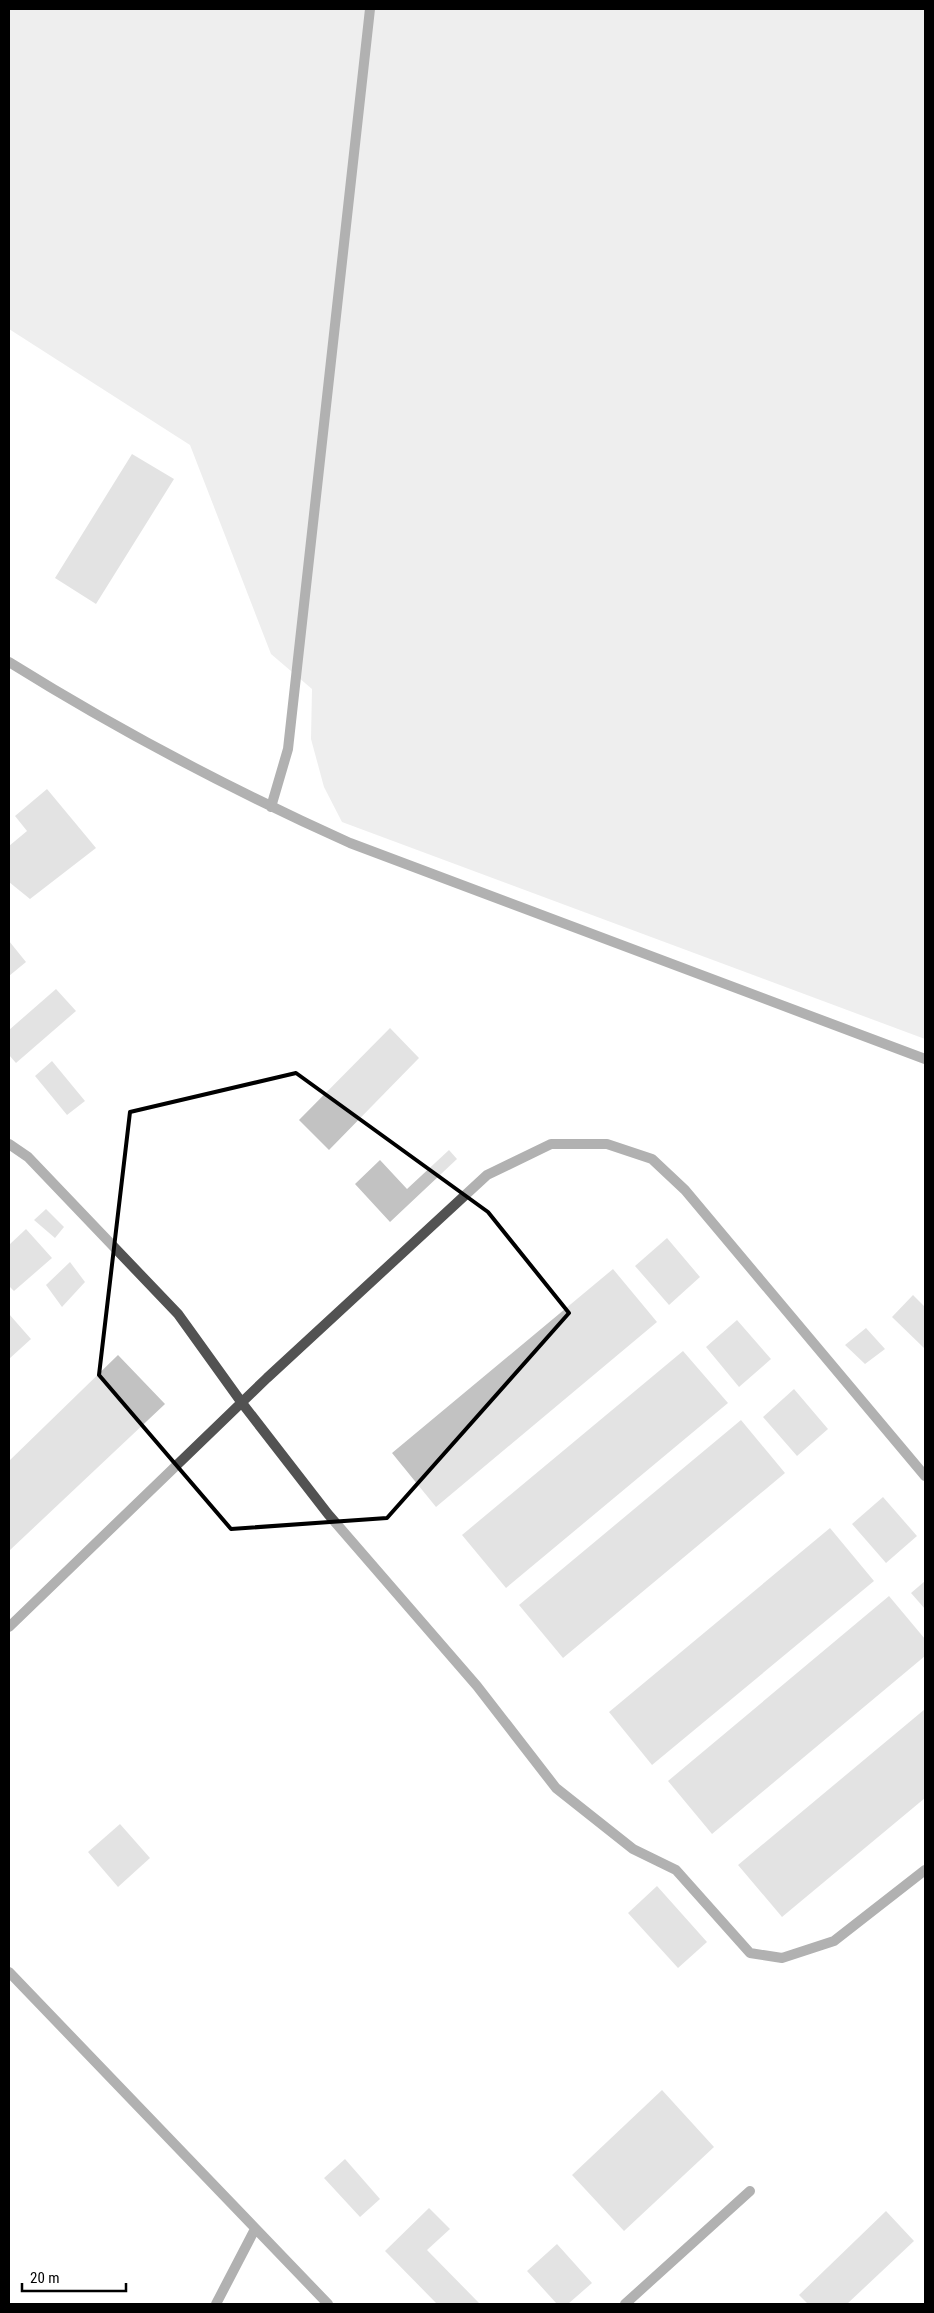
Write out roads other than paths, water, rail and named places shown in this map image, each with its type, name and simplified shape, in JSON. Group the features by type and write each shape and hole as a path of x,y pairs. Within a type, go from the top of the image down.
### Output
{"lane":[{"path":"270,807 288,749 370,9"},
{"path":"9,662 64,696 162,751 270,807 350,844 925,1059"},
{"path":"9,1144 28,1157 178,1314 242,1403 328,1514 477,1686 556,1788 633,1848 676,1870 750,1953 782,1958 834,1941 925,1870"},
{"path":"9,1627 242,1403 487,1175 550,1144 607,1144 652,1159 685,1190 925,1476"},
{"path":"9,1972 328,2304"},
{"path":"625,2304 750,2191"},
{"path":"216,2304 255,2229"}]}
